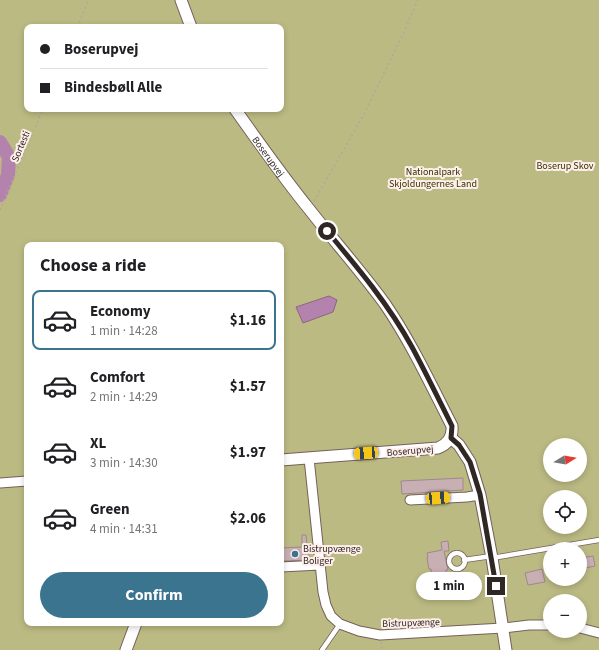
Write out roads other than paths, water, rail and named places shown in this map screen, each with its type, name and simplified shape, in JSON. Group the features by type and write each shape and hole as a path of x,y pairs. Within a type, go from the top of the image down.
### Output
{"street":[{"path":"181,0 190,24"},
{"name":"Boserupvej","path":"237,112 266,153 309,209 364,275 385,305 411,346 452,426 451,438 445,445 438,448 284,460"},
{"path":"451,438 459,445 470,462 480,494 492,557 506,650"},
{"path":"309,458 323,592 326,605 331,616 340,624"},
{"path":"0,483 24,481"},
{"path":"410,500 467,497 480,494"},
{"path":"284,567 320,565"},
{"name":"Bistrupvænge","path":"340,624 359,631 380,635 543,625"},
{"path":"126,650 135,626"},
{"path":"587,630 599,633"}],"lane":[{"path":"464,560 599,540"},
{"path":"322,650 340,624"}],"waterway":[{"path":"0,142 9,157 8,175 0,195"}],"place":[{"name":"Bistrupvænge Boliger","path":"295,554"}],"park label":[{"name":"Boserup Skov","path":"565,165"},
{"name":"Nationalpark Skjoldungernes Land","path":"433,176"}]}
